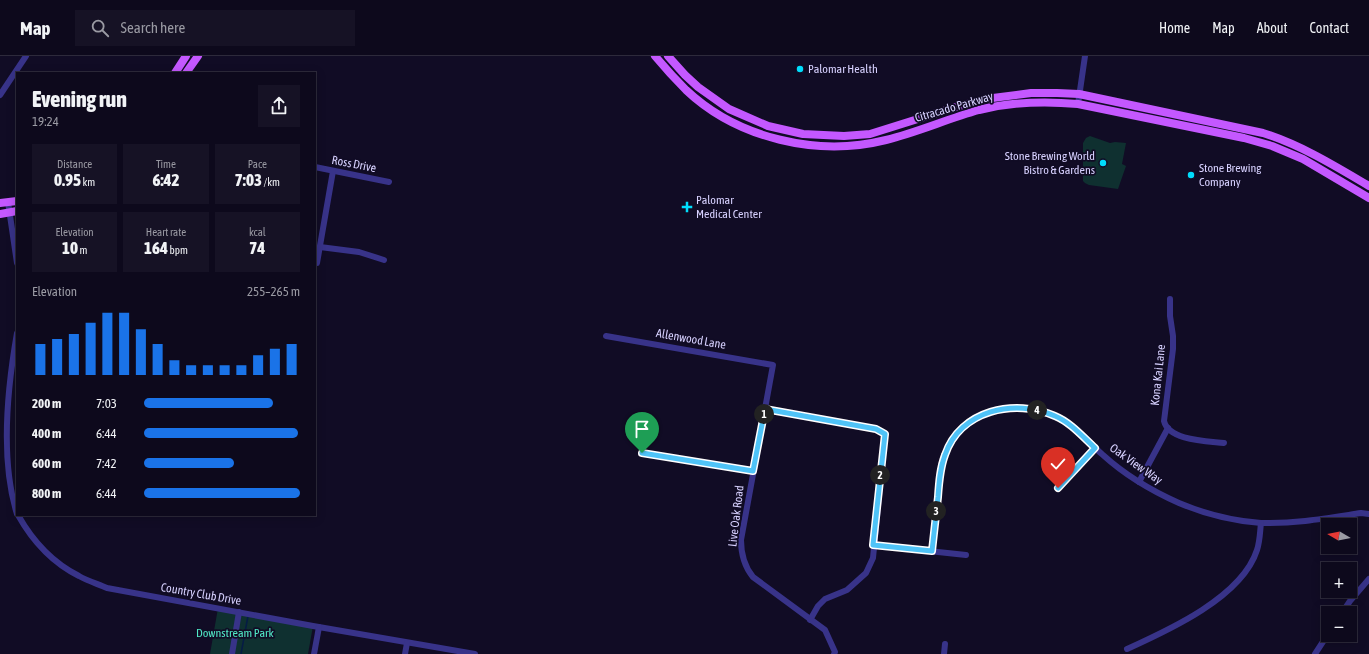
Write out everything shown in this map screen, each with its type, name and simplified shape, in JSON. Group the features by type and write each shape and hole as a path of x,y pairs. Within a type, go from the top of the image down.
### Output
{"main road":[{"path":"176,72 186,56"},
{"path":"187,72 198,56"},
{"name":"Citracado Parkway","path":"655,56 686,90 709,108 727,119 770,138 803,144 844,146 886,140 966,114 1003,105 1047,102 1078,104 1260,142 1303,159 1369,198"},
{"name":"Citracado Parkway","path":"668,56 698,87 729,109 768,126 788,132 818,136 870,134 956,107 998,97 1031,93 1079,94 1263,132 1290,142 1313,153 1369,186"},
{"path":"4,203 16,201"},
{"path":"0,214 13,212"}],"street":[{"path":"0,95 26,56"},
{"path":"1078,104 1085,56"},
{"name":"Ross Drive","path":"316,168 389,182"},
{"path":"317,263 333,171"},
{"path":"4,203 13,212 16,250"},
{"path":"320,247 359,252 384,260"},
{"name":"Kona Kai Lane","path":"1168,428 1164,421 1173,349 1170,300"},
{"name":"Allenwood Lane","path":"606,336 773,365"},
{"name":"Country Club Drive","path":"16,339 0,437 3,477 16,512"},
{"name":"Live Oak Road","path":"773,365 741,540 742,555 747,569 753,577 825,630 835,652 834,654"},
{"name":"Oak View Way","path":"932,551 941,467 945,453 961,428 975,418 991,410 1010,408 1036,410 1055,416 1068,423 1103,455 1138,482 1180,503 1214,516 1261,523 1302,521 1361,513 1369,514"},
{"path":"765,409 876,429 885,434 872,558 866,574 847,590 825,599 818,606 810,620"},
{"path":"1138,482 1168,428 1176,435 1224,443"},
{"path":"1058,488 1095,448"},
{"path":"642,453 753,471"},
{"name":"Country Club Drive","path":"18,516 27,531 50,556 77,576 107,588 319,628 475,654"},
{"path":"1127,649 1161,634 1194,615 1219,597 1240,579 1250,565 1257,550 1261,523"},
{"path":"873,545 966,555"},
{"path":"1347,606 1369,579"},
{"path":"232,654 239,612"},
{"path":"314,654 319,628"},
{"path":"1316,654 1323,642"},
{"path":"405,654 407,643"},
{"path":"944,654 945,644"}],"green space":[{"path":"1090,136 1110,143 1126,143 1122,164 1126,166 1118,189 1089,185 1083,181 1083,143 1086,138"},
{"name":"Downstream Park","path":"218,608 313,626 308,654 210,654"}],"waterway":[{"path":"241,654 248,616"}],"place":[{"name":"Palomar Health","path":"800,69"},
{"name":"Stone Brewing World Bistro & Gardens","path":"1103,163"},
{"name":"Stone Brewing Company","path":"1191,175"},
{"name":"Palomar Medical Center","path":"687,207"}],"route":[{"path":"642,453 753,471 765,409 876,429 885,434 873,545 932,551 941,467 945,453 954,437 961,428 975,418 991,410 1010,408 1036,410 1055,416 1068,423 1095,448 1058,488"}]}
